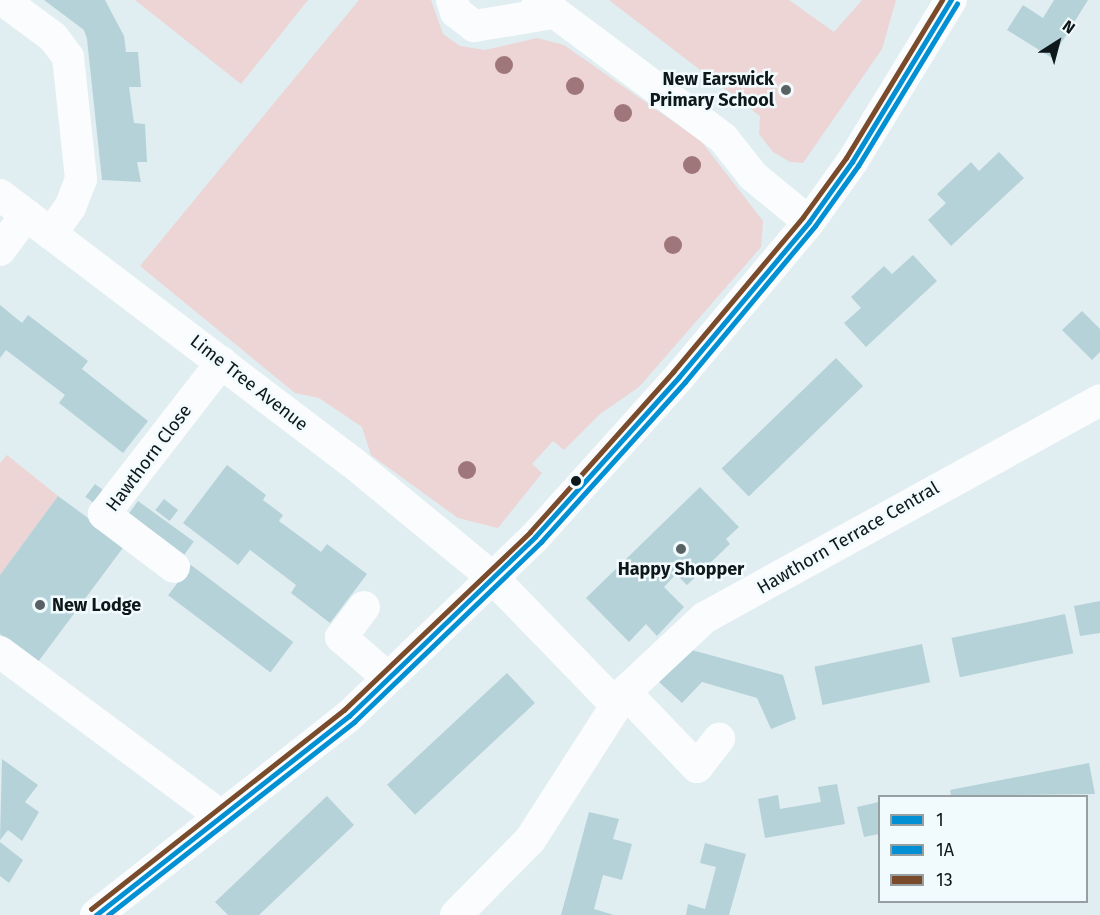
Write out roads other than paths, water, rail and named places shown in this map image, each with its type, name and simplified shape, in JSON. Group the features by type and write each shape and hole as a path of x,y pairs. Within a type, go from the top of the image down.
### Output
{"street":[{"path":"3,0 53,37 68,57 81,179 70,207 51,234"},
{"path":"452,0 456,12 474,26 546,6 723,138 753,176 809,222"},
{"path":"96,915 349,716 535,537 679,377 809,222 852,162 951,0"},
{"name":"Lime Tree Avenue","path":"0,195 222,362 492,577 697,767 719,739"},
{"path":"0,250 26,215"},
{"name":"Hawthorn Close","path":"174,567 104,514 222,362"},
{"name":"Hawthorn Terrace Central","path":"456,915 530,840 620,698 704,618 1100,400"},
{"path":"364,608 340,637 388,678"},
{"path":"0,652 221,816"}],"place":[{"name":"New Earswick Primary School","path":"786,90"},
{"name":"Happy Shopper","path":"681,549"},
{"name":"New Lodge","path":"40,605"}]}
